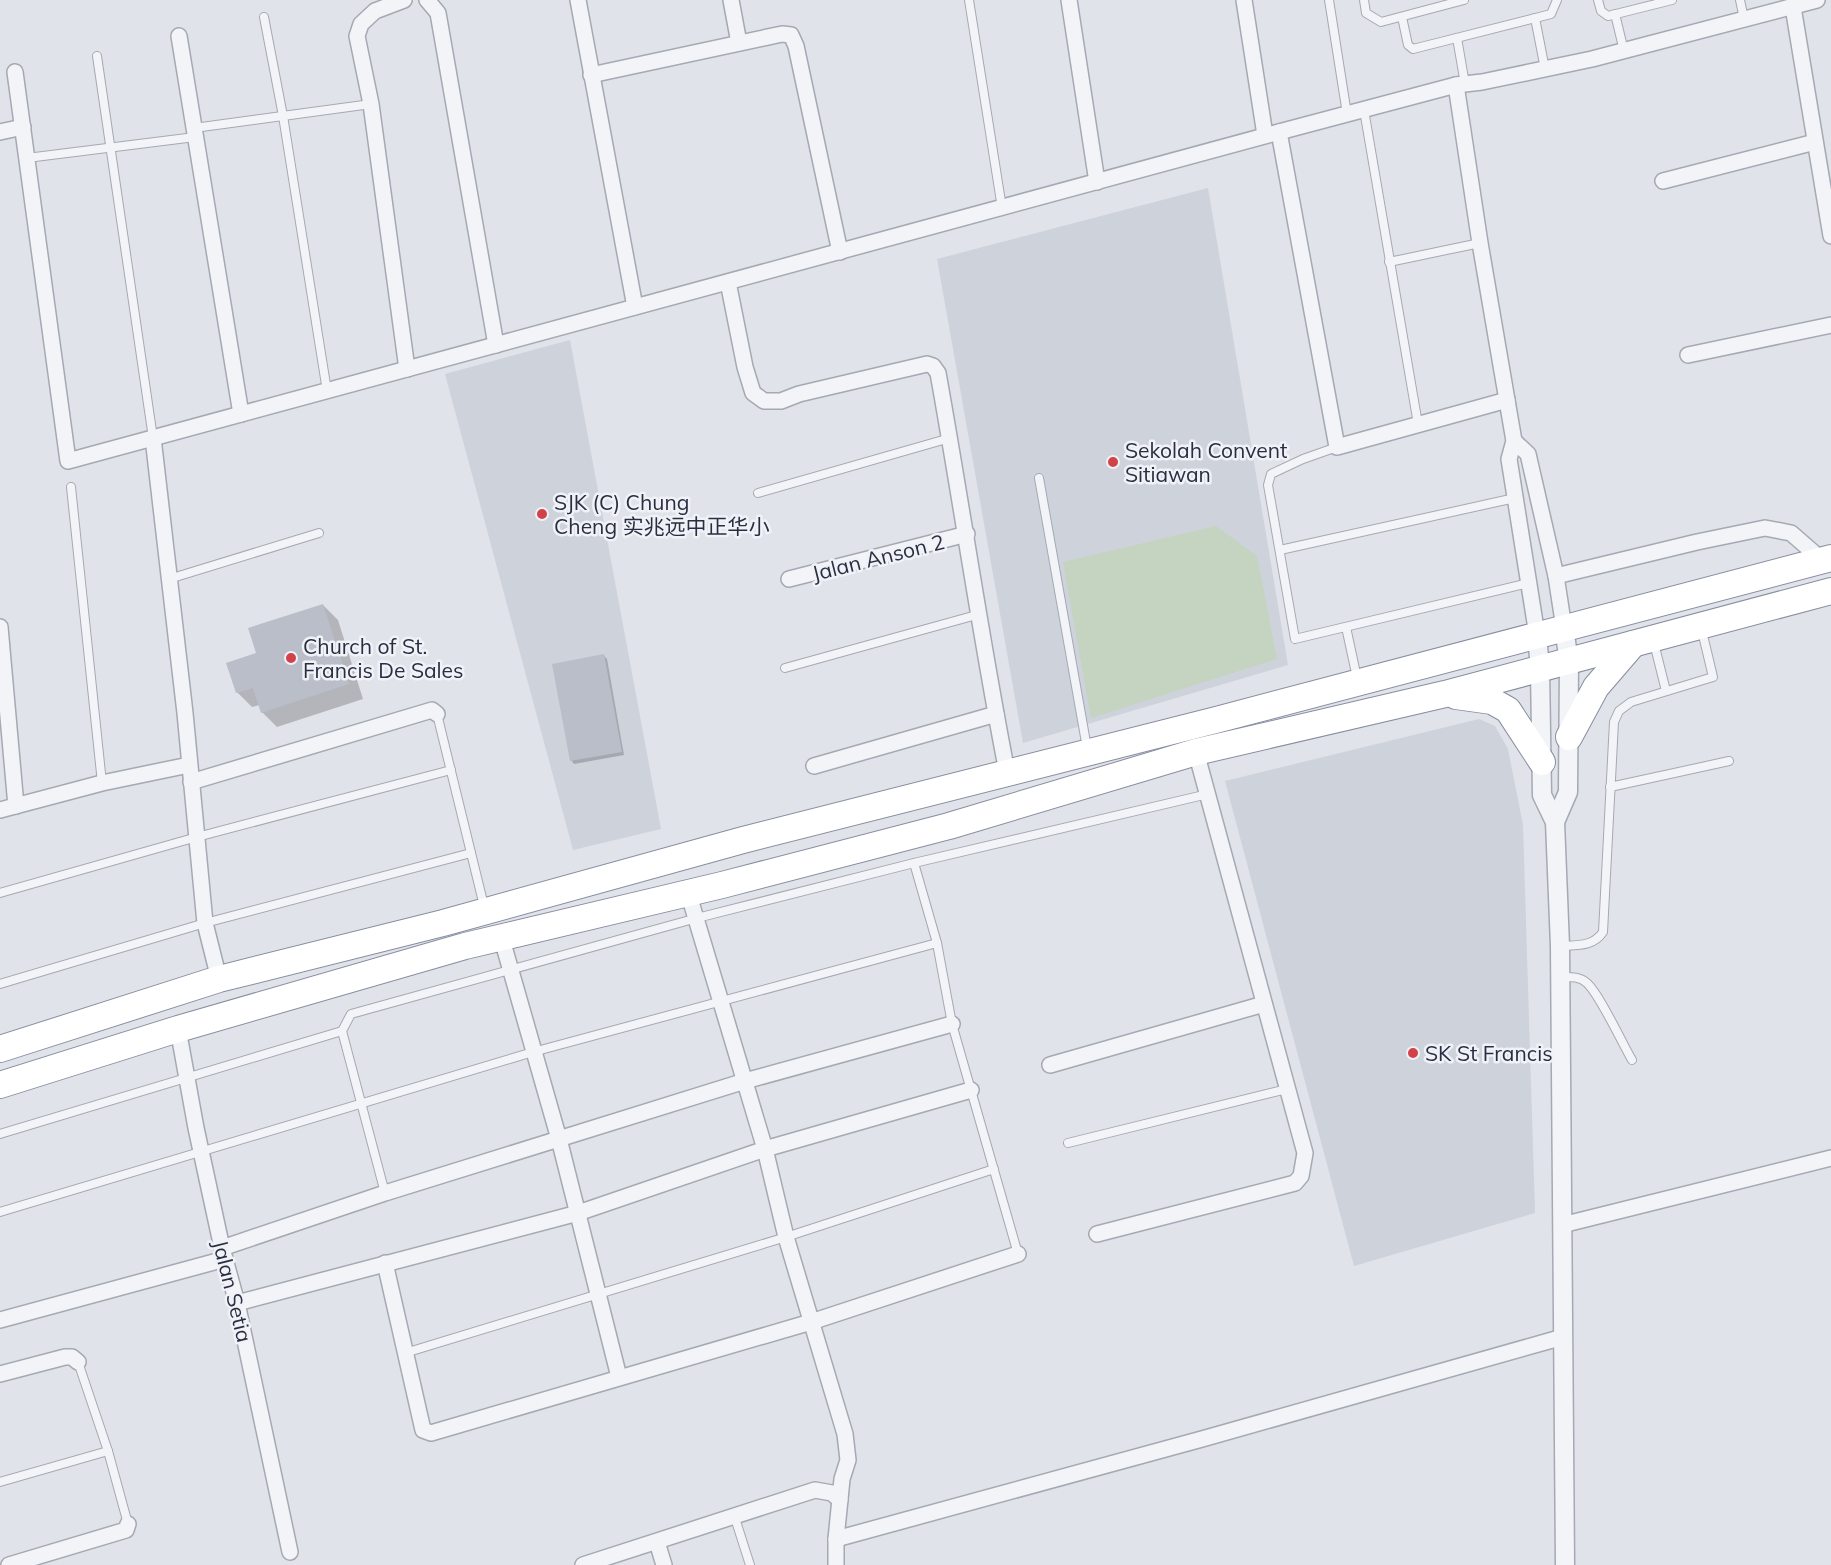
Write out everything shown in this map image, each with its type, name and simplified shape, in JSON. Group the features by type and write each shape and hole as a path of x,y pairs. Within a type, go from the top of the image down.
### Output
{"highway":[{"path":"0,1050 219,979 486,911 743,840 1088,753 1826,559"},
{"path":"0,1084 178,1029 501,936 688,892 949,826 1196,752 1445,694 1831,591"},
{"path":"1569,737 1596,687 1643,641"},
{"path":"1445,694 1492,701 1508,710 1542,762"},
{"path":"1008,772 1018,780 1164,762"},
{"path":"743,840 757,857 770,858 890,827 949,826"},
{"path":"486,911 528,916 662,878 672,878 682,883 688,892"},
{"path":"219,979 233,994 244,995 354,964 465,946"},
{"path":"0,1050 43,1050 154,1015 163,1016 178,1029"}],"street":[{"path":"404,0 375,11 361,24 357,36 371,104 407,369"},
{"path":"427,0 438,13 496,345"},
{"path":"578,0 635,307"},
{"path":"731,0 739,43"},
{"path":"1069,0 1097,182"},
{"path":"1244,0 1337,447 1507,400"},
{"path":"15,72 68,461 1347,114 1460,85 1624,51 1817,0"},
{"path":"1793,7 1831,236"},
{"path":"591,75 782,34 790,36 795,41 840,252"},
{"path":"179,36 242,414"},
{"path":"1460,85 1480,243 1514,441 1509,459 1537,635 1540,669 1542,795 1555,822 1560,946 1565,1565"},
{"path":"0,132 23,127"},
{"path":"1663,181 1815,142"},
{"path":"728,282 745,367 753,393 764,401 781,401 799,394 927,364 933,366 938,373 1008,772"},
{"path":"1688,355 1831,325"},
{"path":"153,438 205,923 219,979"},
{"path":"1514,441 1528,454 1556,576 1569,662 1568,792 1555,822"},
{"path":"1556,576 1766,528 1791,533 1826,559"},
{"name":"Jalan Anson 2","path":"789,579 967,534"},
{"path":"0,627 16,806"},
{"path":"191,782 432,710 437,714"},
{"path":"814,766 996,714"},
{"path":"1097,1234 1294,1184 1301,1176 1305,1153 1196,752"},
{"path":"0,810 102,783 189,765"},
{"path":"688,892 765,1149 786,1237 845,1434 848,1460 842,1479 836,1539 836,1565"},
{"path":"501,936 559,1139 619,1377"},
{"path":"1050,1065 1264,1004"},
{"path":"0,1320 223,1254 385,1193 745,1081 952,1024"},
{"name":"Jalan Setia","path":"178,1029 223,1254 237,1302 290,1552"},
{"path":"237,1302 578,1213 765,1149 970,1090"},
{"path":"1562,1225 1831,1158"},
{"path":"386,1263 423,1430 428,1432 454,1427 811,1322 1018,1254"},
{"path":"836,1539 1563,1337"},
{"path":"0,1374 65,1357 72,1357 78,1362"},
{"path":"583,1565 815,1490 832,1493 840,1500"},
{"path":"9,1565 126,1530 128,1524"},
{"path":"657,1542 664,1565"}],"lane":[{"path":"969,0 1002,208"},
{"path":"1329,0 1347,114"},
{"path":"1364,0 1366,14 1381,22 1464,0"},
{"path":"1402,17 1408,45 1413,49 1551,14 1557,0"},
{"path":"1598,0 1601,11 1608,15 1672,0"},
{"path":"1740,0 1744,19"},
{"path":"1615,14 1624,51"},
{"path":"264,17 283,116 327,391"},
{"path":"1535,18 1545,69"},
{"path":"1457,38 1460,85"},
{"path":"97,56 153,438"},
{"path":"27,158 110,148 283,116 371,104"},
{"path":"1364,110 1418,424"},
{"path":"1389,262 1480,243"},
{"path":"758,493 950,438"},
{"path":"1337,447 1271,474 1268,485 1295,639 1529,583"},
{"path":"1039,478 1088,753"},
{"path":"71,487 102,783"},
{"path":"1280,550 1515,498"},
{"path":"169,579 319,533"},
{"path":"785,668 980,614"},
{"path":"1560,946 1589,944 1598,939 1603,932 1614,722 1618,711 1631,702 1713,677 1701,626"},
{"path":"1346,627 1358,682"},
{"path":"1643,641 1666,691"},
{"path":"437,714 486,911"},
{"path":"1611,787 1729,761"},
{"path":"0,893 197,837 451,770"},
{"path":"385,1193 363,1103 342,1031 351,1014 697,918 914,863 1208,794"},
{"path":"0,984 205,923 471,853"},
{"path":"914,863 937,943 952,1024 1018,1254"},
{"path":"0,1212 533,1052 937,943"},
{"path":"1560,977 1575,977 1586,983 1595,994 1632,1060"},
{"path":"0,1134 342,1031"},
{"path":"1068,1143 1287,1089"},
{"path":"405,1353 786,1237 994,1169"},
{"path":"78,1362 108,1451 128,1524"},
{"path":"0,1482 108,1451"},
{"path":"734,1515 750,1565"}],"shaded area":[{"name":"Sekolah Convent Sitiawan","path":"1208,188 1288,665 1023,743 937,259"},
{"name":"SJK (C) Chung Cheng 实兆远中正华小","path":"570,340 661,829 573,850 445,374"},
{"name":"SK St Francis","path":"1479,719 1495,726 1508,749 1523,825 1535,1213 1354,1266 1225,781"}],"green space":[{"path":"1216,526 1257,556 1277,659 1091,718 1063,562"}],"building":[{"name":"Church of St. Francis De Sales","path":"323,604 349,684 261,713 253,688 236,693 226,663 256,653 248,628"},
{"path":"604,654 622,752 570,761 552,664"}],"place":[{"name":"Sekolah Convent Sitiawan","path":"1113,462"},
{"name":"SJK (C) Chung Cheng 实兆远中正华小","path":"542,514"},
{"name":"Church of St. Francis De Sales","path":"291,658"},
{"name":"SK St Francis","path":"1413,1053"}]}
